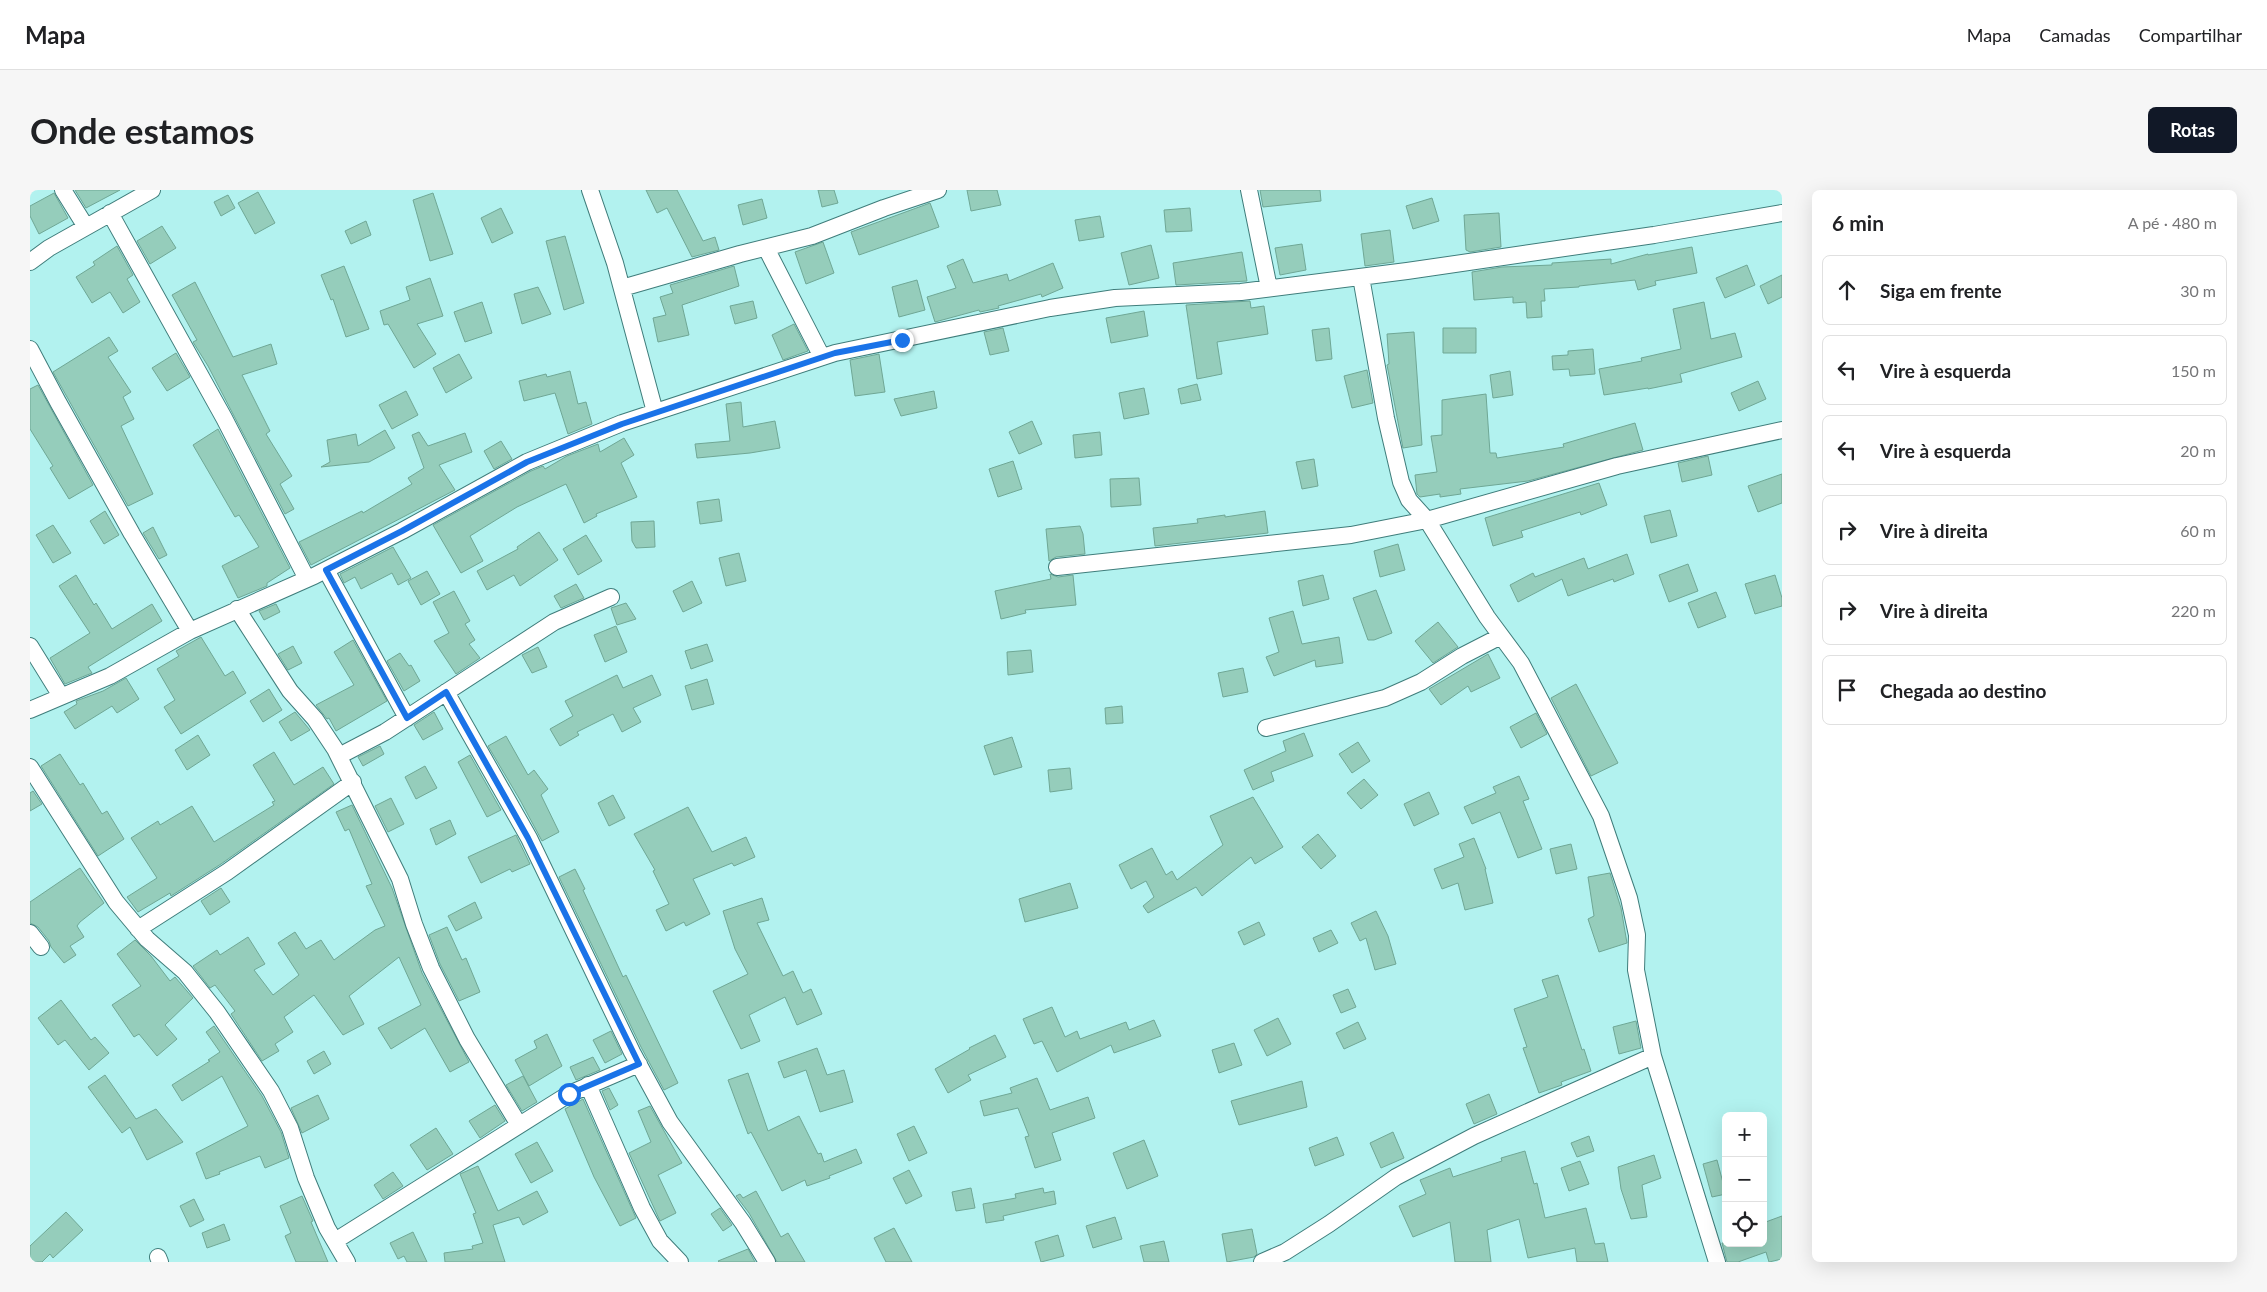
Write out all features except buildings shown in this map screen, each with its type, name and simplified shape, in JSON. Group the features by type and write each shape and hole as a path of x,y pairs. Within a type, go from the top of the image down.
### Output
{"street":[{"path":"64,190 86,227"},
{"path":"30,262 49,248 152,190"},
{"path":"590,190 615,263 655,412"},
{"path":"622,288 812,236 884,208 938,190"},
{"path":"1249,190 1269,288"},
{"path":"30,710 110,676 190,631 326,570 402,531 527,462 655,412 822,357 1050,308 1115,298 1269,288 1361,277 1654,235 1782,212"},
{"path":"110,214 224,418 307,579"},
{"path":"766,248 822,357"},
{"path":"1361,277 1386,418 1401,482 1409,500 1427,520 1486,617 1521,663 1601,816 1631,907 1637,935 1636,970 1653,1056 1718,1262"},
{"path":"30,349 132,534 190,631"},
{"path":"1057,568 1351,535 1427,520 1617,466 1782,430"},
{"path":"326,570 407,718"},
{"path":"340,756 407,718 554,622 611,597"},
{"path":"237,609 290,691 315,719 340,756 400,879 414,924 431,968 467,1039 519,1125"},
{"path":"1266,728 1385,698 1421,682 1462,656 1501,636"},
{"path":"30,646 62,696"},
{"path":"446,692 528,838 639,1064 670,1122 743,1223 767,1262"},
{"path":"30,767 116,902 147,939 185,972 217,1012 270,1091 290,1128 306,1178 335,1241 347,1262"},
{"path":"138,928 226,872 353,782"},
{"path":"30,934 41,947"},
{"path":"1262,1262 1285,1252 1396,1177 1474,1136 1653,1056"},
{"path":"335,1241 419,1190 519,1125 588,1085 639,1064"},
{"path":"588,1085 642,1208 660,1241 680,1262"}],"route":[{"path":"569,1094 639,1064 528,838 446,692 407,718 326,570 402,531 527,462 622,424 835,353 902,340"}]}
